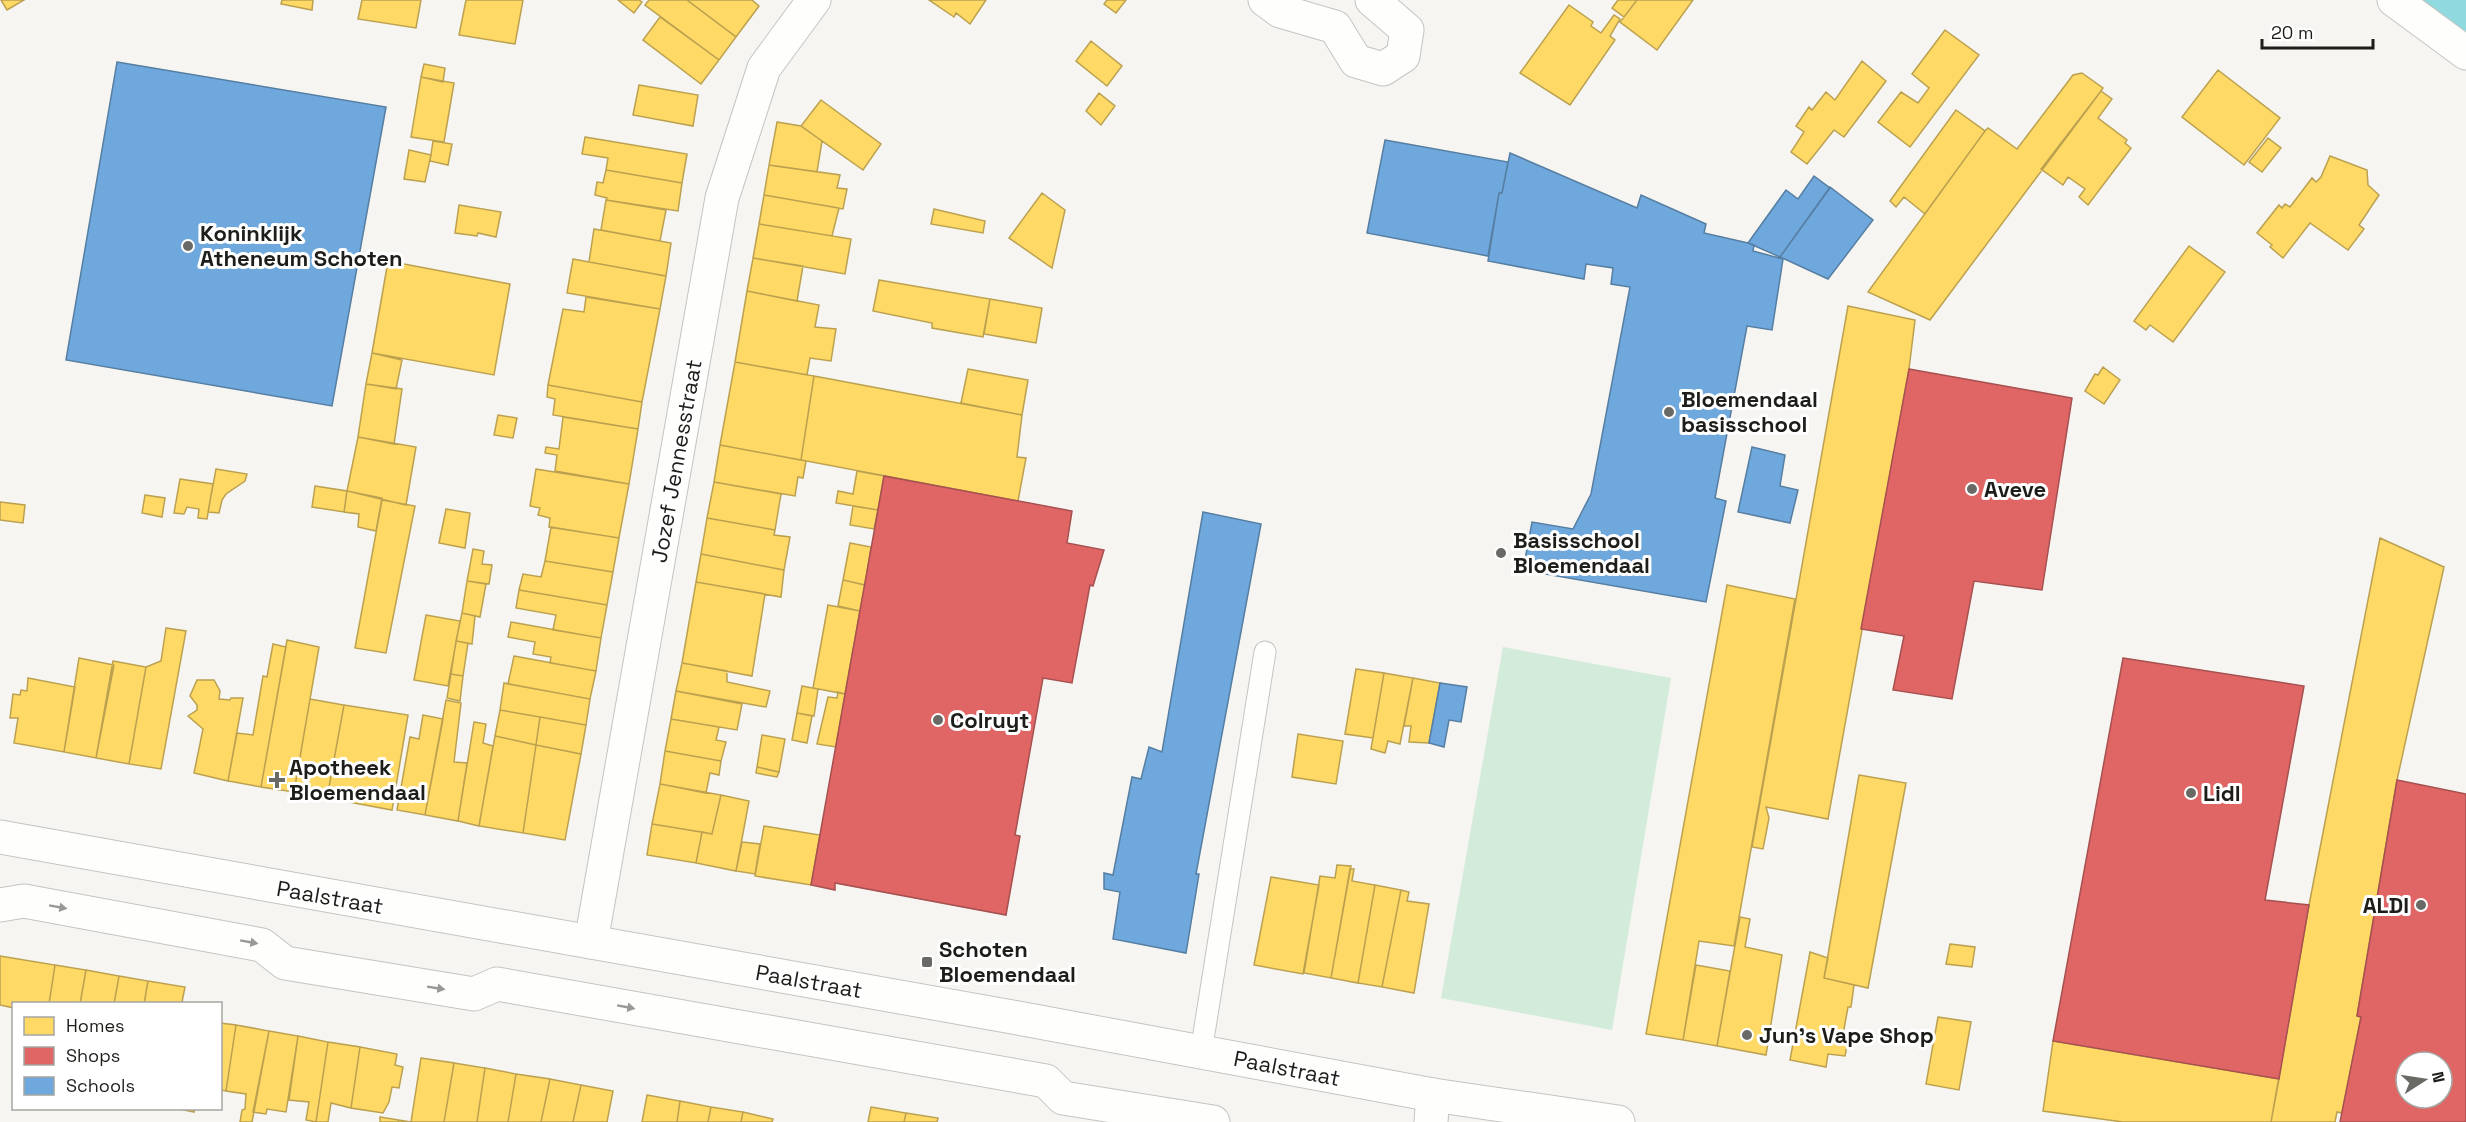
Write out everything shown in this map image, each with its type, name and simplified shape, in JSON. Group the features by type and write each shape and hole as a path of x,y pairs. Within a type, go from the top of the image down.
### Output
{"street":[{"name":"Jozef Jennesstraat","path":"591,942 723,198 764,68 814,0"},
{"path":"1265,0 1280,11 1337,13 1356,61 1383,69 1403,56 1407,30 1372,0"},
{"path":"2394,0 2466,53"},
{"name":"Paalstraat","path":"0,837 1201,1052 1432,1109 1617,1122"},
{"path":"0,905 24,901 262,945 285,963 474,994 497,984 1046,1081 1063,1098 1213,1122"}],"lane":[{"path":"1201,1052 1265,652"}],"green space":[{"path":"1503,647 1671,678 1612,1030 1441,998"}],"building: Homes":[{"path":"1,0 24,0 7,10"},
{"path":"282,0 313,0 312,10 281,4"},
{"path":"362,0 421,0 416,28 358,19"},
{"path":"466,0 523,0 515,44 459,35"},
{"path":"618,0 639,0 642,2 634,13"},
{"path":"649,0 687,0 736,37 719,60 645,5"},
{"path":"687,0 752,0 759,6 736,37"},
{"path":"929,0 986,0 970,24 956,13 954,17"},
{"path":"1107,0 1126,0 1116,13 1104,4"},
{"path":"1618,0 1637,0 1624,17 1612,8"},
{"path":"1637,0 1693,0 1657,50 1620,22"},
{"path":"1569,5 1593,22 1591,26 1601,33 1614,15 1620,19 1610,36 1615,40 1570,105 1520,73"},
{"path":"660,17 719,60 701,84 643,40"},
{"path":"1945,30 1979,55 1910,147 1878,122 1901,92 1918,103 1929,88 1912,74"},
{"path":"1091,41 1122,66 1107,86 1076,61"},
{"path":"1862,61 1886,81 1844,137 1834,130 1807,164 1791,152 1804,132 1796,126 1809,107 1812,110 1826,92 1835,100"},
{"path":"424,64 445,68 443,82 421,77"},
{"path":"2218,70 2280,118 2244,165 2182,117"},
{"path":"2082,73 2103,88 1930,320 1868,292 1985,131 1988,128 2017,149 2073,75"},
{"path":"421,77 454,83 444,142 411,137"},
{"path":"639,85 698,95 693,126 633,115"},
{"path":"2101,91 2112,99 2098,118 2127,140 2125,143 2131,148 2088,205 2079,197 2085,189 2068,177 2063,185 2041,169"},
{"path":"1099,93 1115,106 1101,125 1086,111"},
{"path":"821,100 881,144 863,170 801,126"},
{"path":"1956,110 1985,131 1925,214 1904,197 1896,207 1890,201"},
{"path":"777,122 801,126 822,141 817,172 769,165"},
{"path":"585,137 687,154 682,183 606,170 608,158 582,154"},
{"path":"2268,138 2281,148 2262,172 2249,162"},
{"path":"433,141 452,144 448,165 430,161"},
{"path":"409,150 431,155 425,182 404,179"},
{"path":"2330,156 2367,170 2368,185 2379,195 2359,225 2364,229 2348,250 2310,223 2283,258 2257,233 2279,205 2282,208 2285,204 2290,207 2312,178 2316,182 2321,177"},
{"path":"769,165 840,175 837,188 847,189 843,209 764,195"},
{"path":"606,170 682,183 678,211 606,200 607,198 595,195 597,182 603,183"},
{"path":"1042,193 1065,210 1052,268 1009,238"},
{"path":"764,195 839,208 832,236 759,224"},
{"path":"606,200 666,210 660,241 601,230"},
{"path":"459,205 501,212 496,237 478,233 477,236 455,233"},
{"path":"934,209 985,221 983,233 931,224"},
{"path":"759,224 851,239 845,274 753,258"},
{"path":"594,229 671,243 666,276 589,262"},
{"path":"2189,246 2225,272 2173,342 2150,325 2146,330 2134,321"},
{"path":"753,258 803,266 797,301 747,291"},
{"path":"573,259 666,276 660,309 567,293"},
{"path":"388,261 510,284 494,375 372,353"},
{"path":"879,280 990,299 983,337 932,328 932,323 873,311"},
{"path":"747,291 819,305 815,327 836,329 831,361 810,358 807,375 735,362"},
{"path":"586,297 660,309 642,402 548,385 563,309 584,312"},
{"path":"990,299 1042,308 1036,343 984,334"},
{"path":"1848,306 1915,320 1909,369 1828,819 1766,807 1769,818 1763,849 1752,847"},
{"path":"372,353 402,360 396,389 366,384"},
{"path":"735,362 814,376 801,460 720,445"},
{"path":"2103,367 2120,380 2104,404 2085,391 2095,374 2098,375"},
{"path":"968,369 1028,380 1022,415 961,403"},
{"path":"814,376 1022,415 1017,457 1026,458 1018,501 801,460"},
{"path":"366,384 402,389 394,444 358,437"},
{"path":"548,385 642,402 638,429 553,415 555,399 547,397"},
{"path":"498,415 517,418 513,438 494,435"},
{"path":"563,417 638,429 629,484 555,471 557,455 545,453 546,447 559,449"},
{"path":"358,437 416,447 406,505 347,491"},
{"path":"720,445 806,461 803,478 798,477 795,496 714,482"},
{"path":"216,469 247,474 245,481 226,494 219,513 208,512"},
{"path":"536,469 629,484 619,538 549,527 550,518 538,515 540,508 530,506"},
{"path":"857,471 884,476 878,510 836,503 838,491 853,494"},
{"path":"180,479 213,484 207,519 198,518 199,509 187,507 184,514 174,513"},
{"path":"714,482 781,494 775,530 707,518"},
{"path":"315,486 347,491 344,512 312,507"},
{"path":"347,491 382,498 376,531 358,527 359,514 344,512"},
{"path":"145,495 165,498 162,517 142,513"},
{"path":"382,500 415,506 386,653 355,648"},
{"path":"0,502 25,505 23,523 0,520"},
{"path":"853,506 878,510 874,529 850,525"},
{"path":"446,509 470,513 465,548 439,543"},
{"path":"707,518 775,530 774,535 790,537 784,570 701,554"},
{"path":"551,527 619,538 613,572 545,561"},
{"path":"2380,538 2444,567 2397,780 2357,1016 2361,1017 2342,1113 2337,1112 2335,1122 2271,1122 2309,905"},
{"path":"850,543 871,547 865,585 843,580"},
{"path":"473,549 484,551 482,564 492,565 489,584 467,581"},
{"path":"701,554 784,570 781,597 696,582"},
{"path":"545,561 613,572 607,605 519,590 523,574 541,577"},
{"path":"843,580 865,585 860,611 838,606"},
{"path":"467,581 486,584 480,617 462,613"},
{"path":"696,582 765,594 752,676 682,663"},
{"path":"1727,585 1795,599 1734,946 1699,941 1683,1040 1646,1034"},
{"path":"519,590 607,605 601,638 553,630 556,615 516,608"},
{"path":"828,605 860,611 845,694 813,688"},
{"path":"462,613 475,616 472,644 456,641"},
{"path":"426,615 460,621 448,686 414,680"},
{"path":"511,622 601,638 596,671 550,663 551,657 533,654 535,642 508,637"},
{"path":"166,628 186,631 161,769 129,764 146,667 161,661"},
{"path":"287,640 319,647 294,792 261,787"},
{"path":"456,641 468,643 463,676 451,674"},
{"path":"273,644 286,647 261,787 228,781 237,733 253,735 263,676 267,677"},
{"path":"514,656 596,671 590,699 508,684"},
{"path":"79,658 114,665 96,758 64,752"},
{"path":"113,661 146,667 129,764 96,758"},
{"path":"682,663 727,671 727,682 770,691 766,707 676,691"},
{"path":"1356,669 1384,673 1373,738 1345,734"},
{"path":"1384,673 1413,678 1400,744 1388,741 1385,753 1371,749"},
{"path":"451,674 463,676 460,701 447,698"},
{"path":"28,678 75,687 64,752 14,743 18,718 10,718 13,694 20,695 21,690 27,691"},
{"path":"1413,678 1440,683 1429,743 1409,742 1411,726 1404,726"},
{"path":"197,680 214,680 220,691 219,699 243,698 228,781 194,773 203,729 188,716 197,710 197,705 190,696"},
{"path":"504,683 590,699 586,725 500,710"},
{"path":"802,686 818,689 814,716 797,713"},
{"path":"676,691 742,704 737,730 671,719"},
{"path":"838,692 845,694 836,747 817,744 828,697 837,698"},
{"path":"310,699 344,705 327,798 294,792"},
{"path":"446,700 461,703 454,762 467,763 458,821 425,815"},
{"path":"344,705 408,715 392,810 327,798"},
{"path":"500,710 540,717 536,745 495,736"},
{"path":"797,713 812,716 807,743 792,740"},
{"path":"423,715 443,719 425,815 397,810 410,737 419,739"},
{"path":"540,717 586,725 581,754 536,745"},
{"path":"671,719 719,727 716,740 726,742 721,761 665,751"},
{"path":"474,722 486,724 483,743 493,746 479,826 458,821"},
{"path":"1298,734 1343,741 1336,784 1292,777"},
{"path":"762,735 785,739 779,772 757,767"},
{"path":"495,736 536,745 523,833 479,826"},
{"path":"536,745 581,754 565,840 523,833"},
{"path":"665,751 721,761 719,775 710,773 706,793 660,784"},
{"path":"757,767 779,772 777,777 756,773"},
{"path":"1859,775 1906,783 1868,988 1824,978"},
{"path":"660,784 721,795 712,834 652,824"},
{"path":"721,795 749,801 736,871 696,863 702,832 712,834"},
{"path":"652,824 702,832 696,863 647,855"},
{"path":"764,826 820,835 811,885 755,876"},
{"path":"742,842 760,844 755,874 736,871"},
{"path":"1337,865 1351,866 1331,978 1304,973 1320,876 1335,878"},
{"path":"1350,869 1354,869 1352,881 1375,885 1358,983 1331,978"},
{"path":"1271,877 1319,885 1303,974 1254,965"},
{"path":"1375,885 1401,890 1382,987 1358,983"},
{"path":"1401,890 1409,892 1407,901 1429,904 1414,993 1382,987"},
{"path":"1740,917 1750,919 1745,947 1782,955 1766,1055 1717,1046"},
{"path":"1950,944 1975,947 1972,967 1946,964"},
{"path":"1810,952 1828,958 1824,978 1854,985 1842,1040 1848,1041 1845,1056 1828,1054 1826,1067 1790,1060"},
{"path":"0,956 55,965 49,1002 12,1002 12,1008 0,1005"},
{"path":"55,965 86,970 80,1002 49,1002"},
{"path":"1696,965 1730,971 1717,1046 1683,1040"},
{"path":"86,970 119,976 114,1002 80,1002"},
{"path":"119,976 148,981 144,1002 114,1002"},
{"path":"148,981 185,987 182,1002 144,1002"},
{"path":"1938,1017 1971,1022 1959,1090 1926,1084"},
{"path":"222,1023 236,1025 226,1091 222,1090"},
{"path":"236,1025 269,1031 252,1122 240,1122 242,1110 245,1109 246,1094 226,1091"},
{"path":"269,1031 298,1036 286,1112 267,1109 266,1114 253,1112"},
{"path":"298,1036 328,1042 316,1122 306,1120 309,1102 289,1100"},
{"path":"2053,1041 2279,1079 2271,1122 2123,1122 2043,1111"},
{"path":"328,1042 360,1047 351,1108 331,1103 328,1122 316,1122"},
{"path":"360,1047 397,1054 395,1065 403,1067 399,1088 392,1087 389,1102 383,1113 351,1108"},
{"path":"421,1058 454,1063 444,1122 411,1122"},
{"path":"454,1063 485,1068 477,1122 444,1122"},
{"path":"485,1068 516,1074 508,1122 477,1122"},
{"path":"516,1074 550,1079 541,1122 508,1122"},
{"path":"550,1079 581,1085 573,1122 541,1122"},
{"path":"581,1085 613,1091 607,1122 573,1122"},
{"path":"647,1095 680,1101 677,1122 642,1122"},
{"path":"680,1101 711,1107 708,1122 677,1122"},
{"path":"711,1107 743,1112 741,1122 708,1122"},
{"path":"871,1107 906,1113 904,1122 868,1122"},
{"path":"743,1112 773,1119 772,1122 741,1122"},
{"path":"906,1113 938,1118 937,1122 904,1122"},
{"path":"380,1117 399,1120 398,1122 380,1122"}],"building: Shops":[{"name":"Aveve","path":"1909,369 2072,398 2042,590 1974,581 1952,699 1893,690 1904,636 1861,629"},
{"name":"Colruyt","path":"884,476 1072,511 1067,543 1104,550 1093,586 1090,585 1072,683 1043,678 1015,835 1020,836 1006,915 835,883 835,890 811,885"},
{"name":"Lidl","path":"2123,658 2304,686 2265,900 2309,905 2279,1079 2053,1041"},
{"name":"ALDI","path":"2397,780 2466,794 2466,1122 2340,1122 2361,1017 2357,1016"}],"building: Schools":[{"path":"117,62 386,107 332,406 66,360"},
{"path":"1385,140 1508,162 1502,193 1499,193 1488,256 1367,233"},
{"name":"Bloemendaal basisschool","path":"1510,153 1637,208 1641,195 1706,224 1704,233 1748,243 1754,245 1753,251 1783,259 1772,330 1747,326 1715,498 1726,501 1706,602 1523,570 1532,522 1573,529 1591,494 1630,287 1611,284 1613,268 1586,264 1584,279 1488,261 1499,193 1502,193"},
{"path":"1814,176 1830,188 1780,257 1748,243 1786,190 1798,199"},
{"path":"1830,187 1873,220 1828,279 1780,257"},
{"path":"1752,447 1785,455 1780,486 1798,490 1790,523 1738,512"},
{"path":"1203,512 1261,524 1196,874 1199,874 1186,953 1113,939 1120,892 1104,889 1104,873 1113,875 1132,777 1141,779 1149,747 1162,752"},
{"path":"1440,683 1467,687 1461,722 1449,720 1444,747 1429,743"}],"waterway":[{"path":"2446,0 2466,14"}],"place":[{"name":"Koninklijk Atheneum Schoten","path":"188,246"},
{"name":"Bloemendaal basisschool","path":"1669,412"},
{"name":"Aveve","path":"1972,489"},
{"name":"Basisschool Bloemendaal","path":"1501,553"},
{"name":"Colruyt","path":"938,720"},
{"name":"Apotheek Bloemendaal","path":"277,780"},
{"name":"Lidl","path":"2191,793"},
{"name":"ALDI","path":"2421,905"},
{"name":"Schoten Bloemendaal","path":"927,962"},
{"name":"Jun's Vape Shop","path":"1747,1035"}]}
